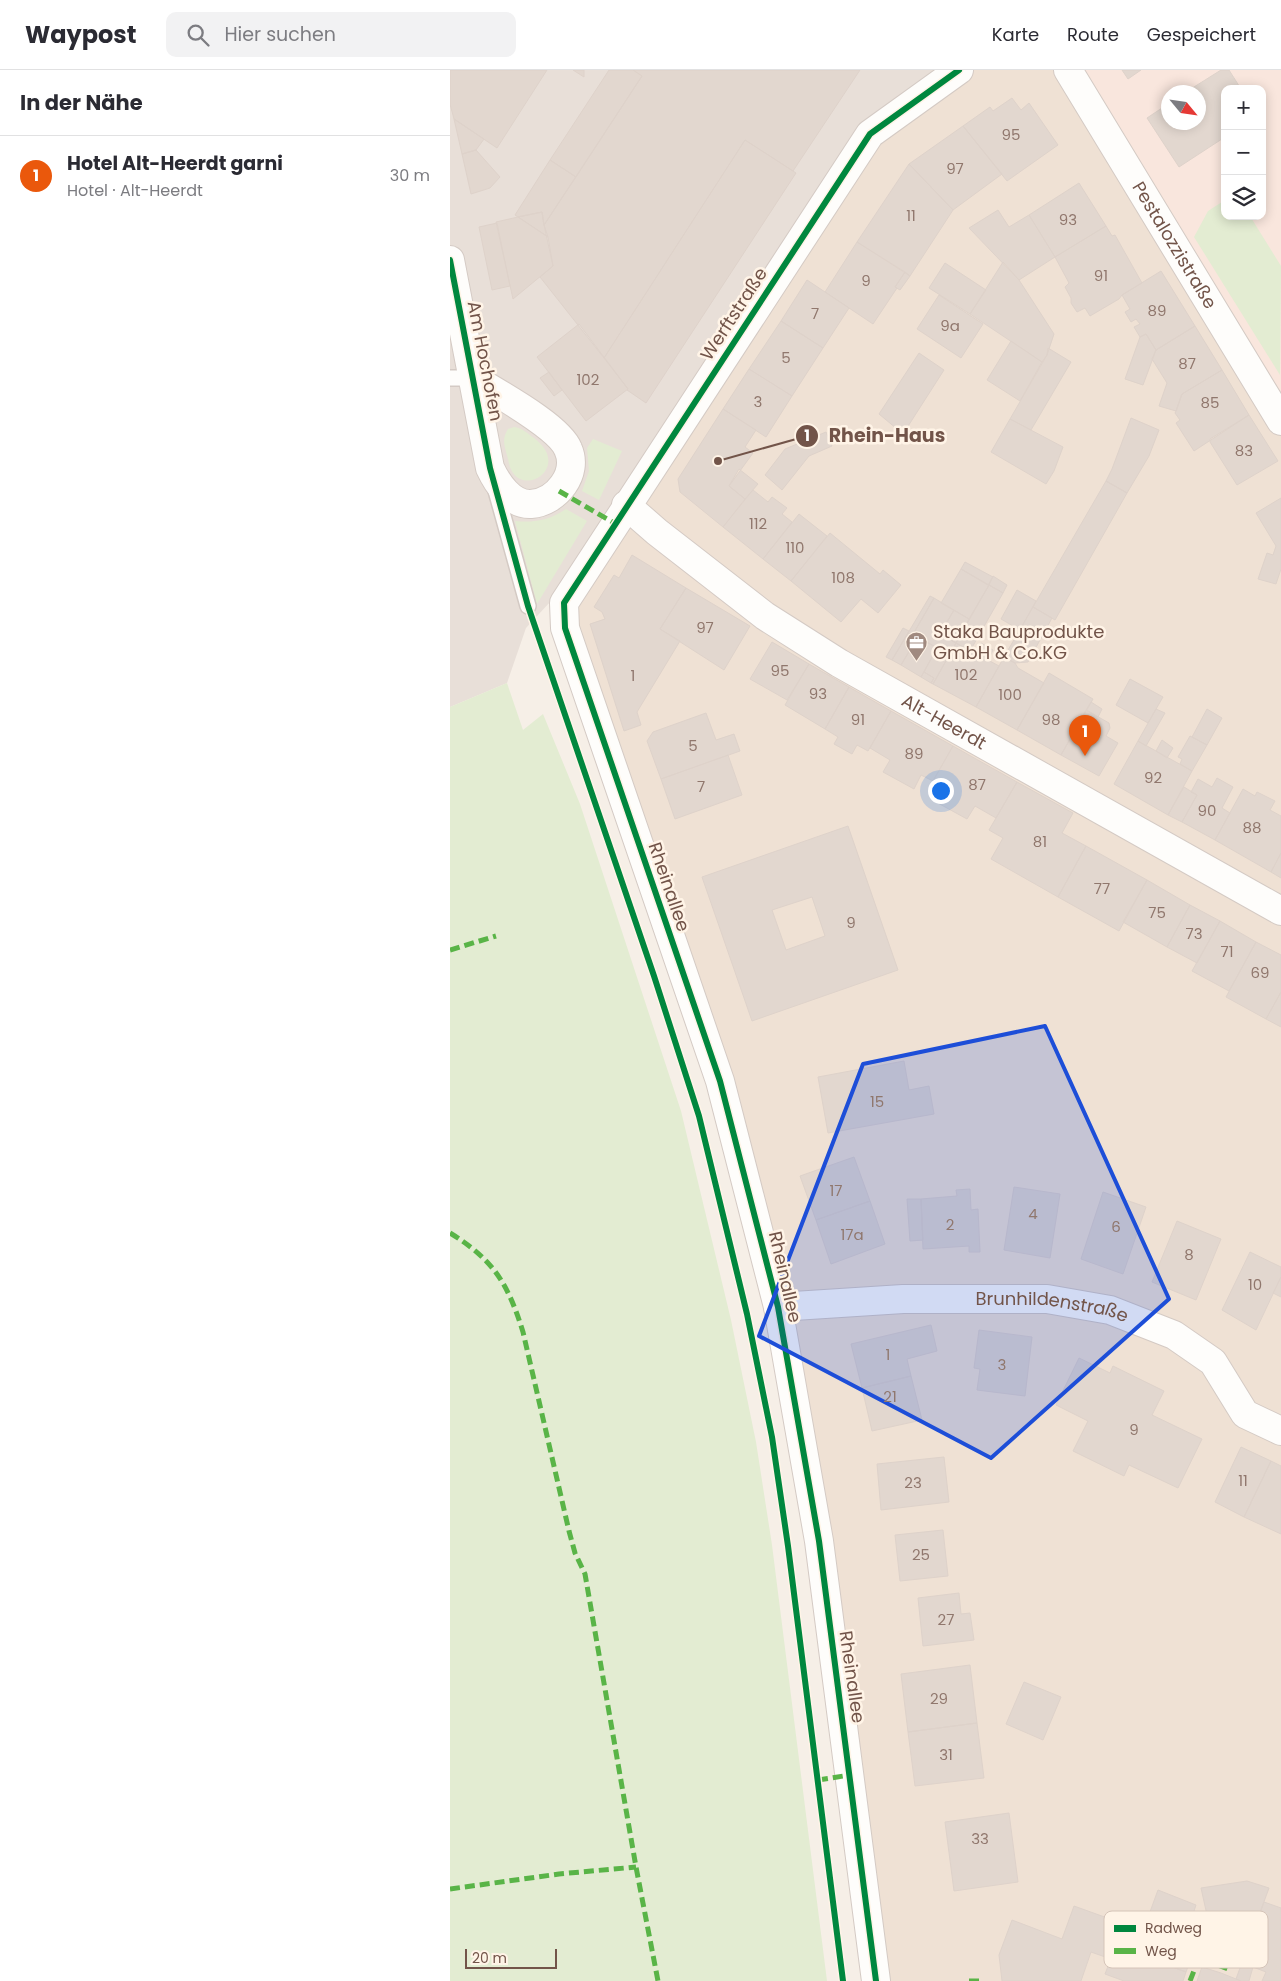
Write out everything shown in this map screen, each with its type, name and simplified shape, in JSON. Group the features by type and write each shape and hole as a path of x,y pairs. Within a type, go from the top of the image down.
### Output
{"street":[{"name":"Werftstraße","path":"564,603 626,505 870,134 959,70"},
{"name":"Pestalozzistraße","path":"1068,70 1281,421"},
{"name":"Am Hochofen","path":"450,260 461,378 490,468 499,486 515,499 530,504 551,497 559,491 567,479 571,467 568,448 557,434 522,409 461,378"},
{"name":"Alt-Heerdt","path":"626,505 657,532 765,616 839,663 1281,911"},
{"name":"Rheinallee","path":"564,603 565,628 720,1081 778,1307 819,1541 876,1981"},
{"name":"Brunhildenstraße","path":"778,1307 903,1299 1046,1299 1110,1310 1174,1335 1213,1362 1245,1414 1281,1431"}],"lane":[{"path":"490,468 528,606"}],"highlighted area":[{"path":"1045,1026 1169,1299 991,1458 759,1336 863,1064"}],"shaded area":[{"path":"450,70 948,70 860,133 563,588 526,628 507,683 450,707"},
{"path":"948,70 1068,70 1281,418 1281,1981 880,1981 791,1317 563,588 861,133"},
{"path":"1068,70 1281,70 1281,418"}],"green space":[{"path":"1221,203 1221,220 1252,220 1281,266 1280,375 1194,237 1208,211"},
{"path":"520,428 544,448 548,458 547,467 543,474 536,479 528,481 520,479 510,468 504,440 508,429"},
{"path":"593,439 622,451 599,500 582,491 589,471 587,448"},
{"path":"566,509 587,521 537,604 515,521 529,522 542,520"},
{"path":"507,683 523,730 543,714 580,804 681,1111 731,1320 756,1442 772,1545 827,1981 450,1981 450,707"}],"building":[{"path":"450,70 547,70 497,148 454,119 450,104"},
{"path":"573,70 584,70 584,77"},
{"path":"609,70 633,70 642,76 576,177 550,160"},
{"path":"633,70 860,70 793,171 745,140 604,358 540,277 553,266 544,225 642,76"},
{"path":"1122,70 1141,70 1128,79"},
{"path":"1221,70 1229,70 1238,85 1221,85 1221,140 1179,167 1147,118 1161,109 1161,130 1206,130 1206,85 1197,85"},
{"path":"1012,98 1021,110 1029,103 1058,145 1007,181 963,126 990,107 993,111"},
{"path":"454,119 484,139 476,150 462,154"},
{"path":"963,126 1002,174 953,210 909,164"},
{"path":"745,140 796,173 646,403 627,390 604,358"},
{"path":"476,150 500,177 490,188 471,194 462,154"},
{"path":"550,160 576,177 544,225 542,212 518,217 515,215"},
{"path":"909,164 953,210 910,276 857,242"},
{"path":"1079,183 1106,226 1055,257 1029,215"},
{"path":"998,210 1009,227 1029,215 1055,257 1019,280 969,228"},
{"path":"542,212 544,225 548,237 518,217"},
{"path":"518,217 548,237 553,266 513,299 496,222"},
{"path":"497,223 510,286 492,290 479,227"},
{"path":"1106,226 1112,236 1115,235 1142,283 1090,316 1085,308 1077,312 1071,303 1071,298 1065,287 1069,283 1055,257"},
{"path":"857,242 905,272 895,287 897,288 873,324 825,292"},
{"path":"1003,262 1019,280 1054,334 1047,355 1042,362 970,314"},
{"path":"945,263 986,290 970,314 929,288"},
{"path":"1161,271 1195,326 1156,350 1146,334 1140,337 1134,327 1140,324 1136,319 1131,322 1125,312 1130,309 1122,295"},
{"path":"905,272 910,276 900,290 895,287"},
{"path":"807,280 849,308 823,348 781,321"},
{"path":"939,295 983,324 961,358 917,329"},
{"path":"781,321 823,348 792,396 749,369"},
{"path":"579,324 628,389 586,421 537,357"},
{"path":"1195,326 1222,370 1182,394 1176,411 1159,406 1167,383 1152,359 1156,350"},
{"path":"1146,334 1156,350 1143,385 1125,379 1140,337"},
{"path":"1011,341 1042,362 1020,401 987,380"},
{"path":"1048,348 1071,362 1031,430 1010,419 1047,355"},
{"path":"919,353 944,370 903,434 879,414"},
{"path":"749,369 792,396 766,437 723,409"},
{"path":"1222,370 1249,415 1194,451 1176,423 1180,420 1175,413 1182,394"},
{"path":"549,372 562,390 554,396 540,378"},
{"path":"723,409 756,430 745,447 753,453 729,486 745,499 723,527 680,492 678,479"},
{"path":"1249,415 1278,461 1237,485 1210,442 1210,439"},
{"path":"1131,418 1159,430 1149,456 1127,493 1106,481"},
{"path":"1010,419 1063,447 1054,471 1046,484 991,452"},
{"path":"826,432 832,446 809,456 782,490 765,475 785,449"},
{"path":"739,469 758,484 745,499 729,486"},
{"path":"1106,481 1127,493 1055,620 1033,607"},
{"path":"753,490 768,502 772,497 787,508 782,514 792,522 763,559 723,527"},
{"path":"1281,498 1281,569 1276,584 1258,579 1267,553 1273,555 1276,546 1256,513"},
{"path":"799,514 827,536 791,581 763,559"},
{"path":"830,533 880,574 883,570 901,585 878,613 861,599 841,622 791,581"},
{"path":"632,555 686,588 660,629 680,641 637,712 641,725 624,731 590,624 605,619 602,612 594,607 614,575 619,578"},
{"path":"965,562 993,577 988,585 961,569"},
{"path":"961,569 989,585 969,619 941,603"},
{"path":"993,576 1007,585 1003,593 989,585"},
{"path":"989,585 1003,593 970,651 956,643"},
{"path":"686,588 750,626 724,670 660,629"},
{"path":"1017,590 1036,601 1020,630 1001,619"},
{"path":"930,596 934,598 912,636 908,633"},
{"path":"934,598 954,610 940,634 956,643 933,684 931,683 934,678 924,672 937,648 918,637 912,636"},
{"path":"1033,607 1052,618 1028,662 1015,663 1004,657"},
{"path":"954,610 969,619 956,643 940,634"},
{"path":"903,628 909,631 892,660 886,657"},
{"path":"908,633 917,638 901,665 892,660"},
{"path":"918,637 937,648 921,677 901,665"},
{"path":"772,642 809,664 787,700 750,679"},
{"path":"956,643 975,654 981,643 993,650 988,660 999,666 976,707 933,684"},
{"path":"1004,657 1015,663 1018,668 1044,683 1017,730 976,707"},
{"path":"809,664 849,687 825,729 785,705"},
{"path":"924,672 934,678 931,683 921,677"},
{"path":"1049,673 1093,699 1061,755 1017,730"},
{"path":"1130,679 1163,697 1148,723 1116,705"},
{"path":"849,687 891,711 868,751 857,745 852,754 834,744 838,737 825,729"},
{"path":"1091,702 1102,709 1098,717 1086,710"},
{"path":"1156,709 1165,713 1146,746 1138,741"},
{"path":"1207,709 1222,718 1207,745 1192,737"},
{"path":"1086,710 1109,723 1110,728 1106,736 1118,743 1099,776 1061,755"},
{"path":"891,711 953,746 933,781 921,775 914,789 883,772 890,760 870,748"},
{"path":"706,713 716,740 734,734 740,751 661,779 647,741 653,732"},
{"path":"1190,736 1207,745 1192,771 1180,764 1182,759 1178,757"},
{"path":"1162,740 1173,748 1167,758 1156,751"},
{"path":"1138,741 1192,771 1168,815 1114,784"},
{"path":"953,746 1017,782 996,818 975,806 967,819 936,802 945,788 933,781"},
{"path":"728,755 742,795 675,819 661,779"},
{"path":"1217,778 1233,787 1222,808 1230,813 1215,840 1182,822 1197,795 1191,792 1198,779 1212,787"},
{"path":"1017,782 1073,813 1062,833 1086,846 1058,897 991,859 1003,838 989,830"},
{"path":"1184,787 1197,795 1182,822 1168,815"},
{"path":"1243,789 1255,796 1257,792 1275,801 1270,810 1281,816 1281,853 1271,872 1215,840"},
{"path":"848,826 898,970 752,1021 702,877","holes":["812,897 825,936 786,950 772,910"]},
{"path":"1086,846 1147,880 1119,931 1058,897"},
{"path":"1281,853 1281,878 1271,872"},
{"path":"1147,880 1190,905 1167,947 1123,922"},
{"path":"1190,905 1220,921 1197,963 1167,947"},
{"path":"1220,921 1256,942 1229,991 1192,971"},
{"path":"1256,942 1281,955 1281,992 1266,1019 1226,997"},
{"path":"1281,992 1281,1027 1266,1019"},
{"path":"904,1061 909,1090 929,1086 934,1114 828,1133 818,1077"},
{"path":"854,1157 870,1201 816,1220 800,1176"},
{"path":"1014,1187 1060,1194 1050,1258 1004,1250"},
{"path":"970,1189 971,1210 978,1209 980,1252 969,1252 969,1246 923,1249 921,1199 957,1196 956,1190"},
{"path":"1103,1192 1146,1207 1123,1274 1081,1259"},
{"path":"907,1199 921,1199 923,1240 910,1241"},
{"path":"870,1201 885,1244 831,1264 816,1220"},
{"path":"1177,1221 1221,1239 1196,1300 1152,1282"},
{"path":"1250,1252 1281,1267 1281,1277 1256,1330 1222,1310"},
{"path":"1281,1277 1281,1297 1273,1293"},
{"path":"931,1325 937,1351 907,1359 911,1376 862,1388 851,1344"},
{"path":"979,1330 1032,1337 1025,1396 977,1390 980,1369 974,1368"},
{"path":"1079,1358 1110,1373 1113,1366 1164,1391 1152,1415 1202,1439 1178,1488 1129,1465 1124,1476 1073,1451 1088,1421 1056,1405"},
{"path":"911,1376 922,1420 872,1431 862,1388"},
{"path":"1241,1447 1271,1461 1244,1517 1215,1502"},
{"path":"944,1457 949,1502 881,1510 877,1464"},
{"path":"1271,1461 1281,1466 1281,1534 1244,1517"},
{"path":"943,1530 948,1576 900,1581 895,1535"},
{"path":"959,1593 961,1614 970,1613 974,1640 923,1646 918,1598"},
{"path":"970,1665 977,1723 908,1732 901,1674"},
{"path":"1024,1682 1061,1697 1043,1740 1006,1724"},
{"path":"977,1723 984,1778 915,1786 908,1732"},
{"path":"1009,1813 1018,1882 954,1891 945,1822"},
{"path":"1247,1881 1269,1888 1261,1911 1206,1911 1201,1888"},
{"path":"1158,1890 1196,1905 1194,1911 1150,1911"},
{"path":"1264,1902 1281,1908 1281,1981 1262,1981 1266,1972 1256,1968 1268,1968 1268,1911 1261,1911"},
{"path":"1074,1906 1104,1917 1104,1957 1091,1952 1081,1981 1002,1981 999,1955 1012,1920 1062,1939"},
{"path":"1107,1968 1175,1968 1186,1972 1183,1981 1124,1981 1105,1974"},
{"path":"1175,1968 1187,1968 1186,1972"},
{"path":"1202,1968 1205,1968 1241,1981 1197,1981"},
{"path":"1240,1968 1253,1968 1249,1981 1236,1979"}],"marked path":[{"path":"559,491 614,523"},
{"path":"450,950 496,936"},
{"path":"450,1233 478,1253 497,1275 511,1300 523,1332 569,1531 575,1553 585,1574 636,1867 658,1981"},
{"path":"818,1780 850,1775"},
{"path":"450,1889 559,1874 636,1867"},
{"path":"1190,1981 1195,1968"},
{"path":"1226,1968 1231,1970"},
{"path":"969,1981 982,1981"}],"cycle path":[{"path":"876,1981 819,1541 778,1307 720,1081 565,628 564,603 870,134 959,70"},
{"path":"450,260 490,468 528,606 654,976 699,1116 747,1314 772,1437 788,1546 843,1981"}],"place":[{"name":"Rhein-Haus","path":"718,461"},
{"name":"Staka Bauprodukte GmbH & Co.KG","path":"917,661"},
{"name":"Hotel Alt-Heerdt garni","path":"1085,756"}]}
